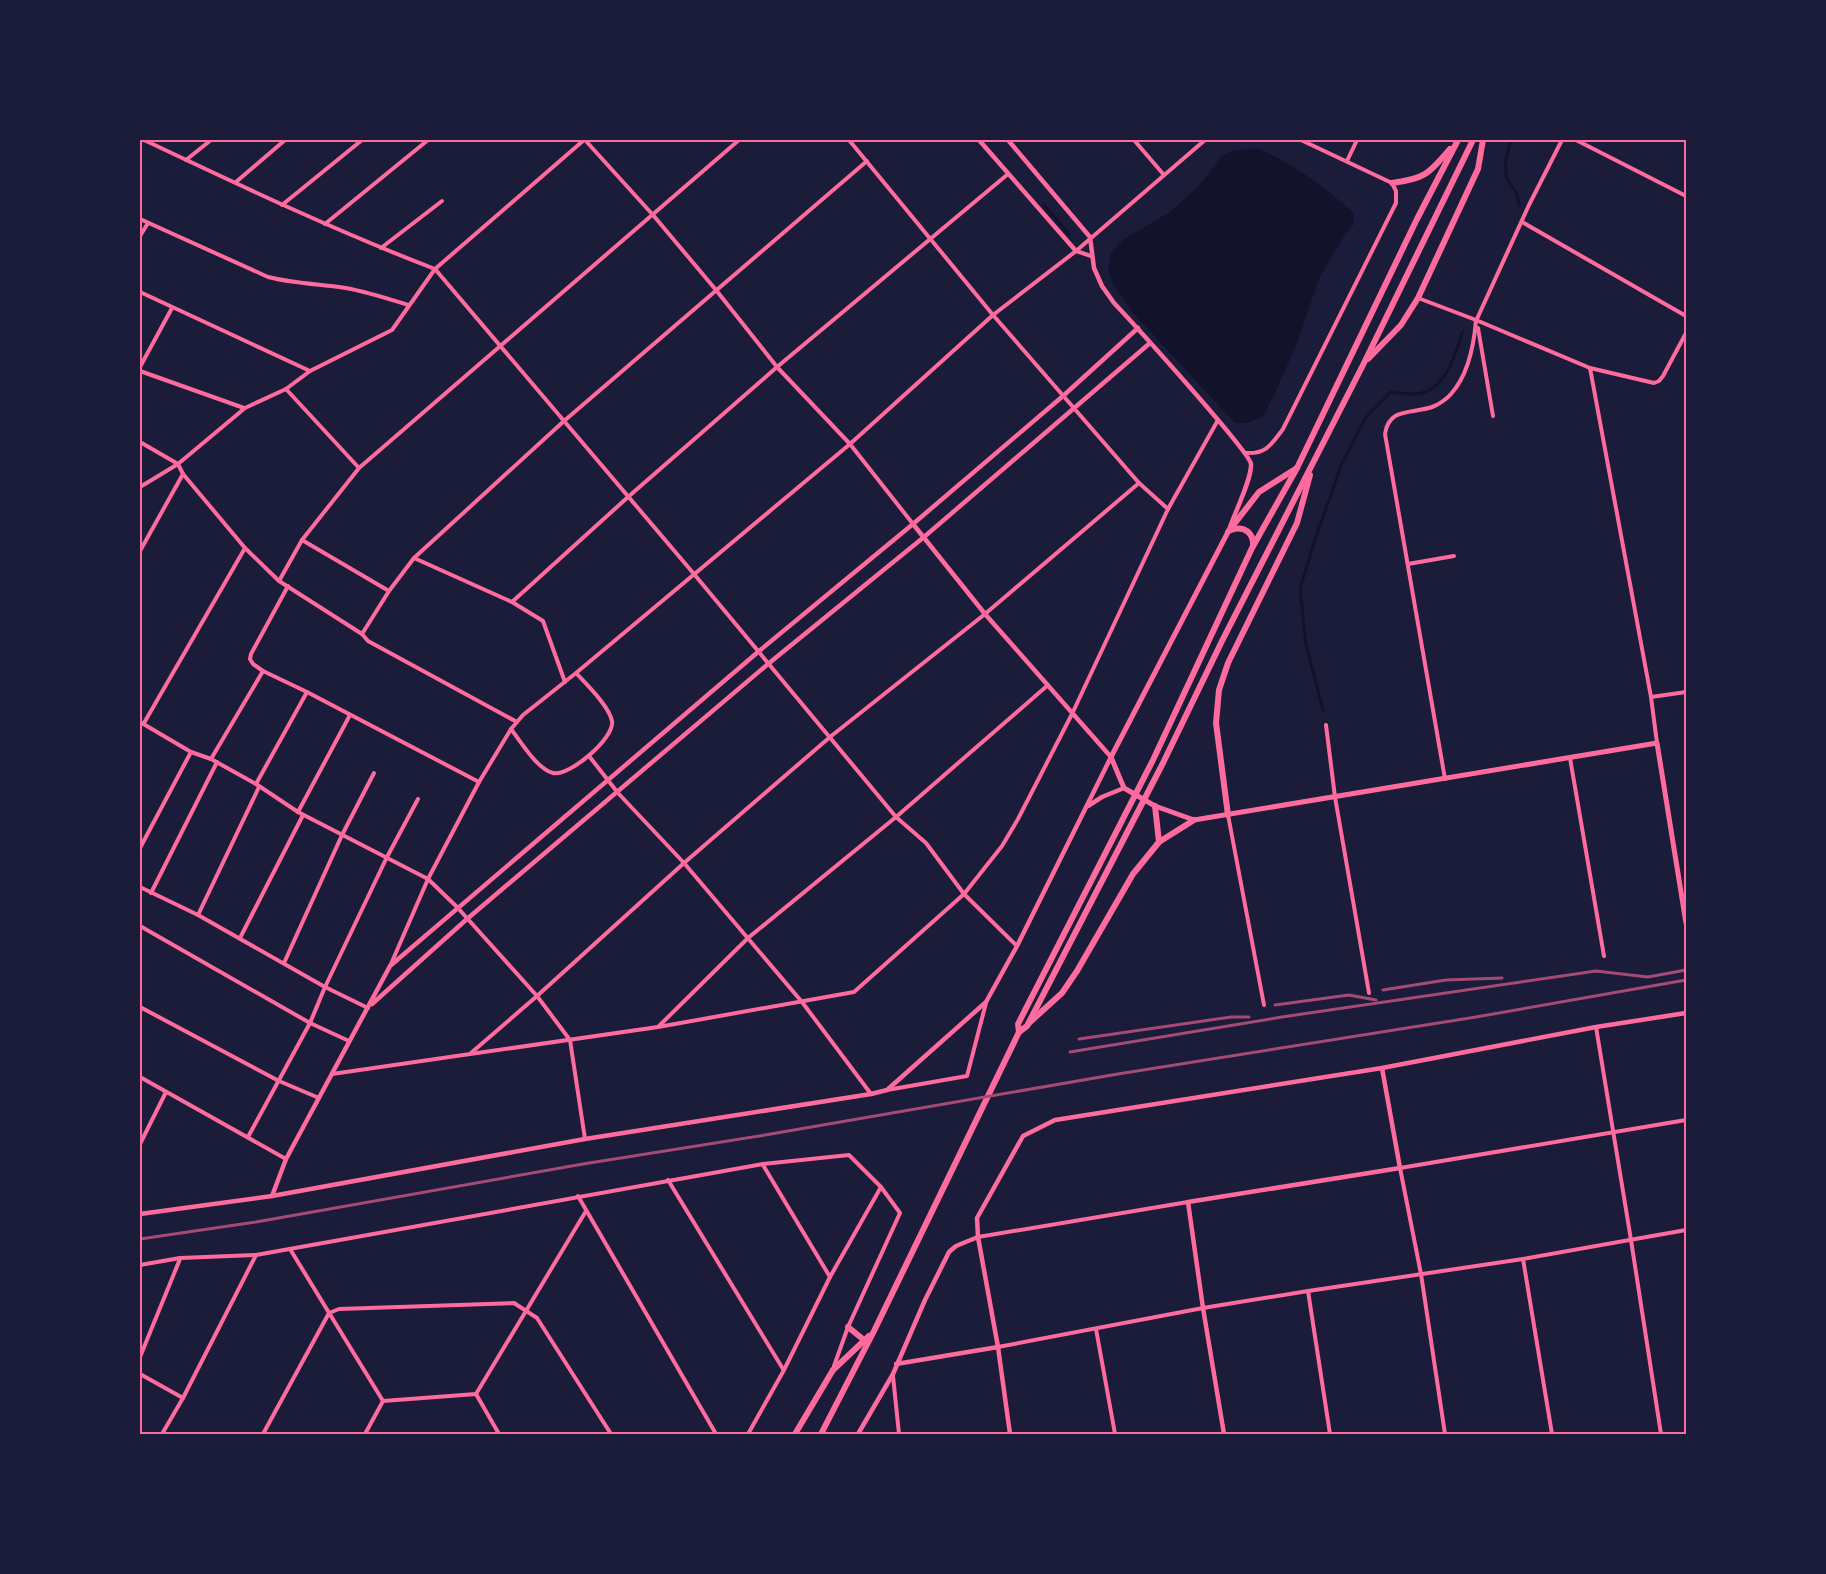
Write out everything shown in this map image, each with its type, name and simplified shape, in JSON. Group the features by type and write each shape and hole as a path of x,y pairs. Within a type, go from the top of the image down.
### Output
{"main road":[{"path":"1392,183 1422,177 1433,169 1458,140"},
{"path":"1019,1032 1018,1024 1153,760 1252,548 1297,468 1417,219 1458,140"},
{"path":"1027,1026 1162,765 1473,140"},
{"path":"1362,365 1401,325 1418,298 1478,169 1484,140"},
{"path":"1228,815 1216,723 1219,690 1228,663 1297,523 1313,464"},
{"path":"1194,820 1155,806 1124,788 1111,757 1228,532 1259,492 1297,468"},
{"path":"1228,532 1237,528 1247,530 1253,538 1252,548"},
{"path":"821,1434 973,1130 1019,1032 1062,993 1133,874 1159,842 1194,820 1657,743 1686,923"},
{"path":"1155,806 1159,842"},
{"path":"848,1327 864,1340"},
{"path":"795,1434 833,1370 874,1331"}],"street":[{"path":"144,140 282,205 435,269 694,574 896,817 926,843 964,894 1017,946"},
{"path":"186,160 211,140"},
{"path":"236,182 285,140"},
{"path":"282,205 362,140"},
{"path":"326,224 428,140"},
{"path":"140,487 178,464 245,408 286,389 310,371 392,330 435,269 585,140 653,215 777,367 850,444 985,614 1111,757 1017,946 986,1002 967,1076 871,1094 585,1138 272,1196 140,1214"},
{"path":"279,581 302,540 359,468 739,140"},
{"path":"849,140 1063,396 1139,483 1168,509"},
{"path":"979,140 1076,251 1091,256"},
{"path":"1008,140 1090,237 1094,268 1102,286 1114,303 1246,453 1251,462 1250,473 1228,532"},
{"path":"1134,140 1164,175"},
{"path":"272,1196 286,1159 390,966 428,879 479,782 511,729 523,715 850,444 993,315 1076,251 1205,140"},
{"path":"1246,453 1257,454 1269,447 1283,429 1396,203 1396,192 1392,183 1301,140"},
{"path":"1347,161 1357,140"},
{"path":"1445,779 1385,434 1387,423 1394,415 1434,407 1451,394 1463,376 1474,344 1476,320 1562,140"},
{"path":"1576,140 1686,196"},
{"path":"362,634 389,591 414,558 564,421 867,161"},
{"path":"512,602 777,367 1008,174"},
{"path":"381,248 442,201"},
{"path":"140,219 268,277 289,282 366,291 408,305"},
{"path":"1522,222 1686,316"},
{"path":"140,236 148,223"},
{"path":"140,292 310,371"},
{"path":"1418,298 1590,368 1654,383 1663,376 1686,333"},
{"path":"172,308 140,369 245,408"},
{"path":"1476,320 1493,416"},
{"path":"390,966 1063,396 1137,328"},
{"path":"368,1008 467,919 768,664 924,537 1150,343"},
{"path":"1590,368 1651,697 1657,743"},
{"path":"286,389 359,468"},
{"path":"331,1074 658,1027 854,992 964,894 1002,846 1072,714 1168,509 1218,420"},
{"path":"140,442 178,464 183,474 245,548 279,581 362,634 369,641 517,722"},
{"path":"140,551 183,474"},
{"path":"469,1054 830,737 985,614 1139,483"},
{"path":"302,540 389,591"},
{"path":"245,548 142,723 191,752 217,762 298,812 428,879 457,907 537,996 570,1040 585,1138"},
{"path":"1408,564 1454,556"},
{"path":"414,558 512,602 543,621 565,682"},
{"path":"288,586 250,659 263,671 479,782"},
{"path":"211,759 263,671"},
{"path":"511,729 544,769 554,773 570,769 589,756 609,733 613,726 612,719 608,710 576,673"},
{"path":"658,1027 748,938 896,817 1048,685"},
{"path":"198,915 257,786 307,692"},
{"path":"1651,697 1686,692"},
{"path":"298,812 350,715"},
{"path":"1326,725 1335,797 1369,993"},
{"path":"140,848 191,752"},
{"path":"589,756 618,793 684,863 802,1002 871,1094"},
{"path":"1570,757 1604,956"},
{"path":"151,893 217,762"},
{"path":"284,963 342,835 374,773"},
{"path":"1086,808 1102,797 1124,788"},
{"path":"248,1137 310,1023 386,859 418,799"},
{"path":"240,938 303,814"},
{"path":"1228,815 1264,1005"},
{"path":"140,887 198,915 325,987 368,1008"},
{"path":"140,926 310,1023 349,1041"},
{"path":"887,1090 986,1002"},
{"path":"140,1007 279,1081 319,1098"},
{"path":"1010,1434 998,1347 978,1237 978,1218 1023,1136 1055,1120 1382,1068 1596,1027 1686,1013"},
{"path":"1596,1027 1661,1434"},
{"path":"1382,1068 1421,1274 1445,1434"},
{"path":"140,1077 286,1159"},
{"path":"140,1144 166,1092"},
{"path":"858,1434 892,1374 924,1300 950,1252 956,1246 978,1237 1686,1120"},
{"path":"140,1265 180,1258 256,1255 668,1180 763,1164 849,1155 881,1187 900,1213 848,1327 833,1370"},
{"path":"763,1164 830,1277"},
{"path":"668,1180 784,1370"},
{"path":"748,1434 784,1370 830,1277 881,1187"},
{"path":"578,1196 716,1434"},
{"path":"1188,1202 1224,1434"},
{"path":"476,1394 586,1211"},
{"path":"896,1365 1203,1308 1523,1259 1686,1230"},
{"path":"290,1249 383,1401"},
{"path":"162,1434 183,1398 256,1255"},
{"path":"140,1357 180,1258"},
{"path":"1523,1259 1552,1434"},
{"path":"1308,1291 1330,1434"},
{"path":"263,1434 329,1313 339,1310 514,1303 537,1318 611,1434"},
{"path":"1095,1329 1114,1434"},
{"path":"140,1374 183,1398"},
{"path":"892,1374 899,1434"},
{"path":"383,1401 476,1394"},
{"path":"476,1394 499,1434"},
{"path":"365,1434 383,1401"}],"shaded area":[{"path":"1259,149 1297,169 1331,194 1353,212 1354,224 1344,236 1319,279 1297,343 1263,416 1248,423 1235,423 1134,314 1113,284 1108,268 1111,253 1124,239 1170,212 1197,188 1222,156 1234,150"}],"waterway":[{"path":"1511,140 1506,159 1506,173 1519,205"},
{"path":"1043,204 1069,234"},
{"path":"1323,710 1306,644 1300,588 1342,463 1366,417 1391,392 1415,394 1426,391 1442,379 1448,371 1463,331"}],"railway":[{"path":"1070,1052 1282,1017 1596,971 1648,977 1686,970"},
{"path":"1383,990 1446,980 1502,978"},
{"path":"140,1239 256,1222 583,1164 1118,1074 1476,1017 1686,980"},
{"path":"1275,1005 1349,995 1376,1000"},
{"path":"1079,1039 1231,1017 1249,1017"}]}
